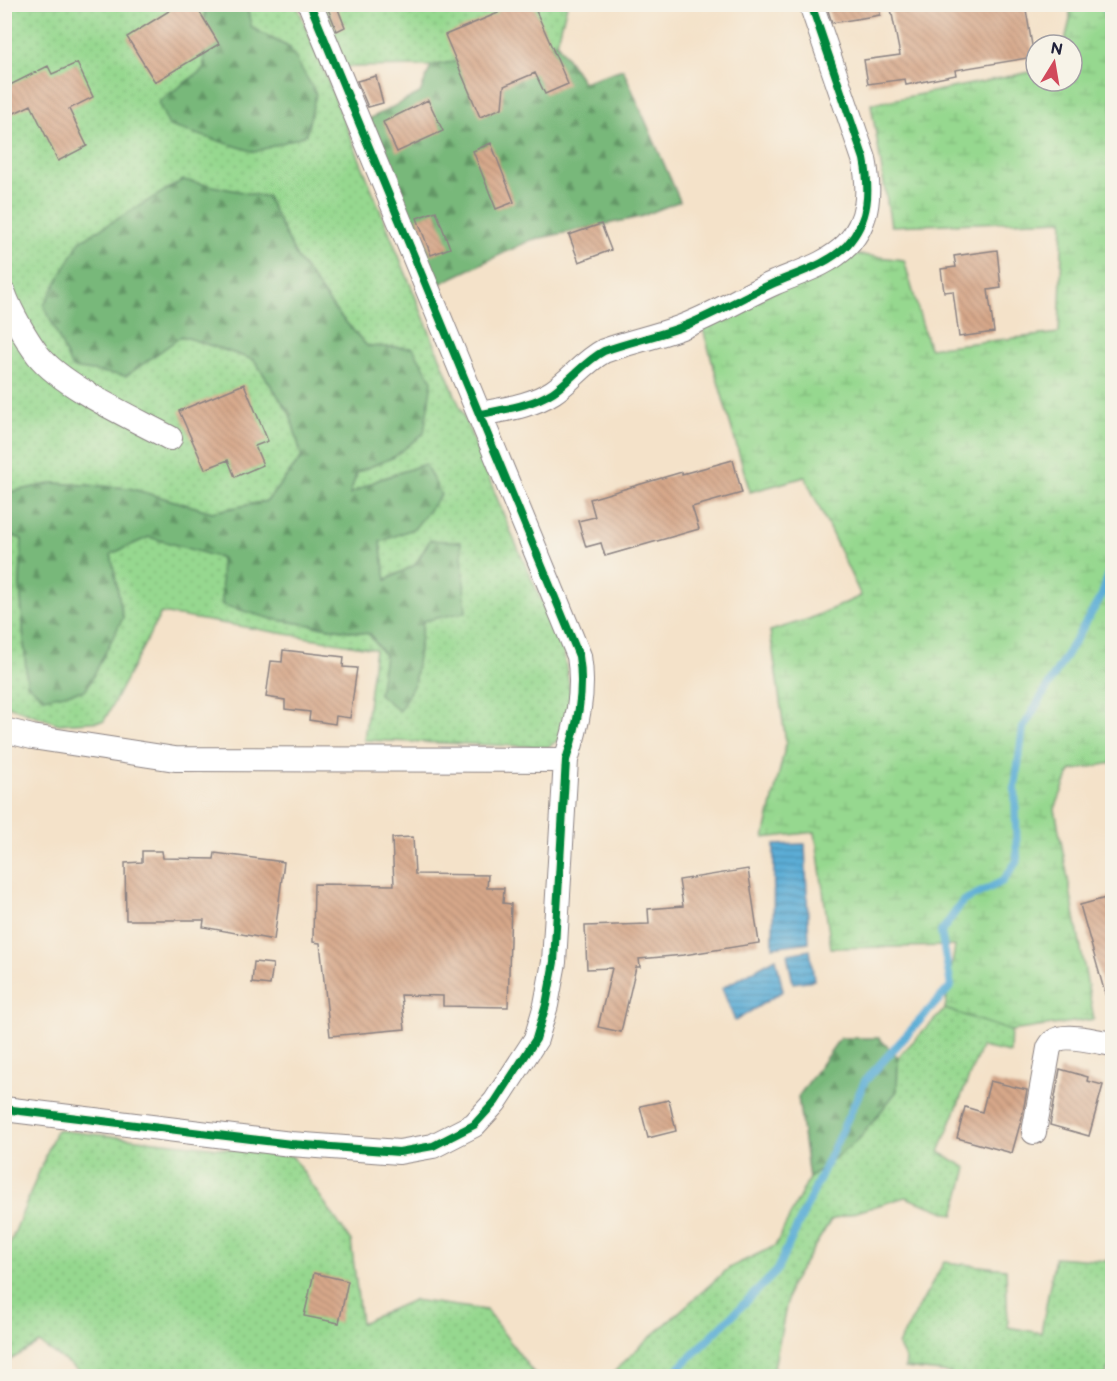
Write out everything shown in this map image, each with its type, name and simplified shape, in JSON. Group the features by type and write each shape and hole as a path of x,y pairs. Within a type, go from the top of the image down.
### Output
{"street":[{"path":"4,1109 291,1144 399,1152 433,1146 474,1125 495,1102 536,1039 546,1005 554,962 566,760 576,729 581,697 582,672 579,656 310,4"},
{"path":"480,414 535,401 552,393 604,351 679,328 774,283 813,268 830,259 847,244 865,214 868,177 864,159 811,4"},
{"path":"4,294 38,355 67,381 170,438"},
{"path":"4,730 32,737 175,759 566,760"},
{"path":"1034,1132 1049,1048 1055,1040 1063,1037 1113,1044"}],"green space":[{"path":"5,5 205,5 204,69 158,102 290,48 252,28 246,5 297,5 512,535 563,649 571,697 563,737 548,747 364,740 375,649 161,613 104,721 59,724 5,705 5,533 22,539 20,584 27,684 123,618 110,554 149,537 221,558 272,619 369,634 385,656 379,694 414,684 423,621 430,540 415,565 385,580 380,542 415,528 425,464 378,480 349,495 357,472 394,457 413,348 367,346 335,310 297,258 267,197 126,376 182,336 254,360 290,414 302,457 267,501 212,512 129,488 54,483 5,493"},
{"path":"205,5 246,5 252,28 290,48 316,94 306,135 255,152 169,126 158,102 204,69"},
{"path":"315,5 567,5 557,43 431,66 341,67"},
{"path":"1070,5 1112,5 1112,763 1070,771 1055,809 1094,1019 1011,1031 945,1009 955,946 831,948 815,832 764,838 786,743 770,631 809,619 861,596 805,477 750,492 702,326 853,254 904,260 929,348 1059,333 1063,220 891,226 871,104 1024,73 1024,93 1084,93 1084,33 1067,33"},
{"path":"557,43 583,82 623,69 680,201 640,217 531,240 433,287 369,119 420,93 431,66"},
{"path":"183,180 267,197 297,258 335,310 367,346 413,348 432,381 424,433 394,457 357,472 350,494 378,480 425,464 441,495 415,528 380,542 386,580 415,565 430,540 461,542 466,612 423,621 414,684 399,711 379,694 385,656 369,634 272,619 222,605 221,558 149,537 111,554 123,618 86,690 44,698 27,684 20,584 22,539 5,533 5,493 54,483 129,488 212,512 267,501 302,457 290,414 254,360 182,336 126,376 72,368 44,305 80,241"},
{"path":"945,1009 1011,1026 1010,1053 981,1047 939,1152 967,1168 954,1215 905,1197 831,1220 790,1286 774,1368 786,1376 610,1376 729,1268 775,1246 809,1178 858,1140 897,1091 898,1057"},
{"path":"840,1038 879,1038 898,1057 897,1091 858,1140 809,1178 798,1097"},
{"path":"56,1130 292,1156 351,1241 361,1323 413,1300 486,1310 536,1376 86,1376 39,1343 5,1363 5,1256"},
{"path":"1112,1202 1112,1369 1107,1369 1107,1376 950,1376 950,1373 905,1368 906,1360 898,1345 944,1262 1006,1269 1008,1327 1041,1333 1055,1257 1108,1261"}],"water":[{"path":"805,844 809,942 773,947 774,845"},
{"path":"810,950 814,980 793,983 787,954"},
{"path":"776,958 783,991 735,1021 722,988"}],"building":[{"path":"180,4 195,4 219,44 155,82 127,37"},
{"path":"326,4 336,4 345,27 337,31"},
{"path":"513,4 533,4 568,84 545,94 535,73 504,86 502,108 480,117 445,35 498,13 497,11"},
{"path":"826,4 879,4 880,15 832,23"},
{"path":"890,4 1025,4 1030,33 1024,33 1024,59 955,70 956,75 906,85 905,79 868,84 864,60 900,55"},
{"path":"77,63 93,97 69,109 87,146 58,161 31,105 4,118 4,88 48,66 52,74"},
{"path":"376,76 383,103 368,107 357,81"},
{"path":"428,100 443,131 397,152 383,122"},
{"path":"491,143 514,202 496,209 473,151"},
{"path":"436,211 450,248 431,255 417,218"},
{"path":"601,224 611,250 579,262 569,235"},
{"path":"997,250 1001,288 988,290 994,332 959,337 953,291 944,292 941,269 956,267 954,256"},
{"path":"244,384 268,441 255,446 263,465 235,477 228,460 205,469 179,411"},
{"path":"733,460 742,493 692,507 699,529 605,556 601,543 586,547 578,521 595,517 590,499 682,472 682,474"},
{"path":"283,650 344,657 343,667 357,668 350,718 336,716 335,724 309,720 310,712 285,709 285,700 266,697 271,661 282,662"},
{"path":"413,837 415,874 488,875 487,888 504,888 503,903 511,904 508,1007 443,1006 443,996 401,995 405,1029 330,1036 320,943 313,942 314,884 394,885 392,838"},
{"path":"142,851 162,851 163,858 214,859 215,853 284,862 274,940 203,927 204,920 126,920 125,863 142,862"},
{"path":"748,869 759,943 684,955 639,959 640,967 636,967 621,1032 598,1027 612,968 587,969 585,926 649,924 648,909 683,906 679,880"},
{"path":"1113,896 1113,996 1106,997 1080,905"},
{"path":"254,962 273,964 270,985 252,983"},
{"path":"1060,1069 1088,1077 1087,1081 1103,1085 1089,1136 1050,1125"},
{"path":"990,1081 1027,1090 1012,1153 957,1138 965,1107 982,1112"},
{"path":"669,1100 676,1131 648,1138 640,1106"},
{"path":"314,1273 348,1281 339,1323 304,1316"}],"waterway":[{"path":"1102,4 1112,15"},
{"path":"671,1376 776,1272 865,1081 951,986 941,932 963,901 1003,881 1017,861 1015,787 1023,728 1102,595 1112,564"}],"cycle path":[{"path":"4,1109 291,1144 399,1152 433,1146 474,1125 495,1102 536,1039 546,1005 554,962 566,760 577,722 580,696 579,656 310,4"},
{"path":"481,414 545,397 604,351 691,323 762,288 822,263 847,245 855,235 864,215 867,193 866,171 864,159 811,4"}]}
